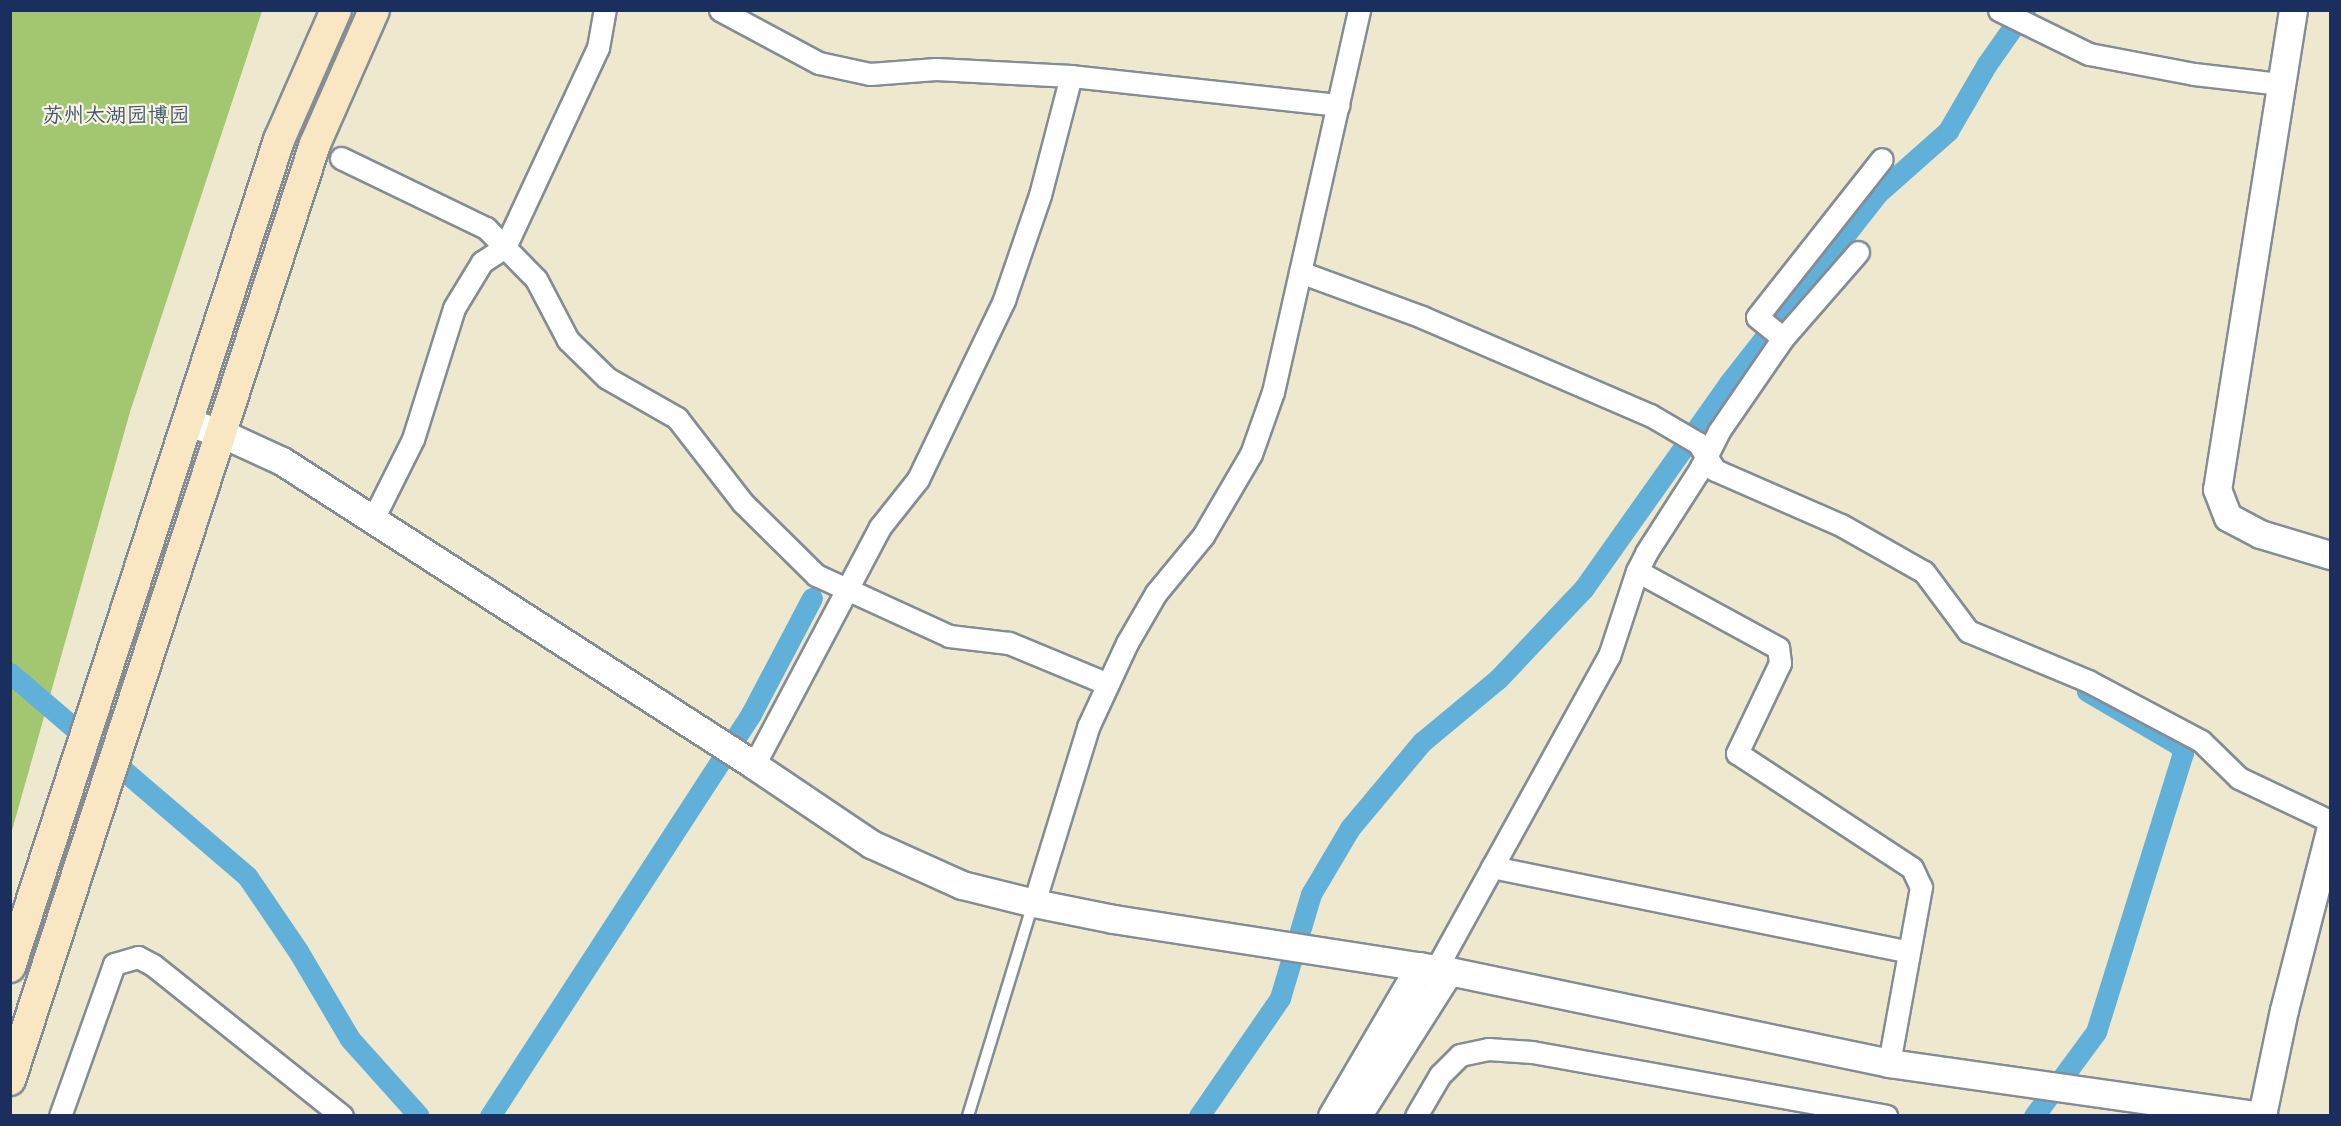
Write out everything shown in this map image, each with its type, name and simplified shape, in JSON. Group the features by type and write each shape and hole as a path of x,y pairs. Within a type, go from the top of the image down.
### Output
{"main road":[{"path":"10,967 279,140 336,10"},
{"path":"10,1080 315,144 374,10"}],"street":[{"path":"373,519 413,439 454,308 482,262 505,247 598,48 605,10"},
{"path":"720,10 819,63 870,74 936,69 1071,76 1338,105"},
{"path":"1034,903 1088,727 1108,684 1156,593 1203,536 1251,454 1273,392 1359,10"},
{"path":"1999,10 2089,54 2194,74 2281,84"},
{"path":"2293,10 2217,489 2228,517 2260,534 2331,555"},
{"path":"753,765 880,527 918,479 1004,300 1040,195 1071,76"},
{"path":"341,158 486,228 536,279 568,340 607,378 677,418 743,503 816,575 949,636 1009,643 1108,684"},
{"path":"1782,337 1757,317 1882,159"},
{"path":"1357,1116 1435,968 1610,656 1637,571 1702,450 1719,431 1782,337 1858,252"},
{"path":"1300,272 1422,317 1650,415 1702,450 1715,470 1841,525 1924,572 1968,631 2088,681 2201,741 2239,778 2331,821"},
{"path":"187,422 221,433 282,461 692,725 871,844 962,885 1113,919 1435,968 1889,1063 2262,1115 2284,1010 2331,831"},
{"path":"1637,571 1778,648 1780,663 1737,753 1912,868 1921,887 1889,1063"},
{"path":"1492,867 1908,952"},
{"path":"60,1116 114,964 138,957 153,965 342,1116"},
{"path":"1332,1116 1435,968"},
{"path":"1416,1116 1440,1075 1460,1055 1488,1049 1532,1052 1886,1116"}],"lane":[{"path":"968,1116 1034,903"}],"green space":[{"name":"苏州太湖园博园","path":"11,10 262,11 130,412 11,834"}],"waterway":[{"path":"1199,1116 1280,998 1311,894 1350,828 1422,742 1498,679 1584,588 1729,383 1878,193 1948,131 1987,64 2025,10"},
{"path":"490,1116 751,714 812,598"},
{"path":"10,673 247,876 298,951 350,1039 419,1116"},
{"path":"2034,1116 2096,1032 2183,753 2179,745 2087,691"}]}
